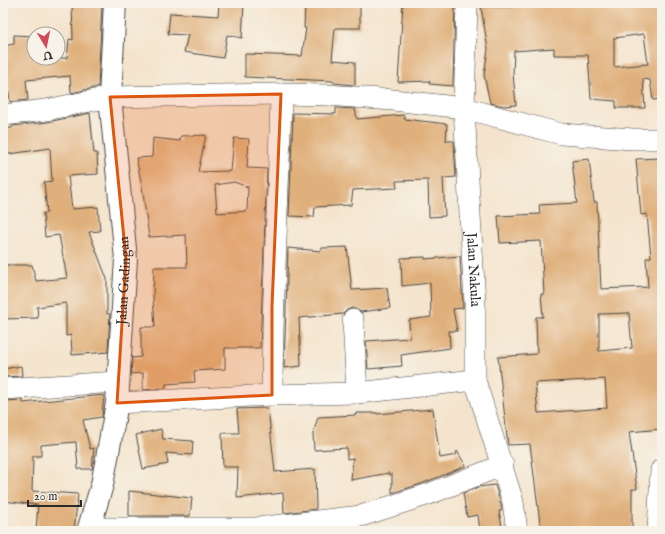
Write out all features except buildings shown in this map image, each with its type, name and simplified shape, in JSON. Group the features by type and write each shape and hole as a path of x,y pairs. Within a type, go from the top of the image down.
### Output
{"street":[{"name":"Jalan Gadingan","path":"89,530 102,485 117,393 126,259 110,97 115,3"},
{"name":"Jalan Nakula","path":"467,3 464,108 475,303 475,380 513,502 517,531"},
{"path":"272,395 272,306 278,209 282,94"},
{"path":"3,115 46,110 110,97 282,94 393,100 464,108 561,134 633,140 662,139"},
{"path":"353,320 357,393"},
{"path":"3,389 117,393 272,395 357,393 475,380"},
{"path":"89,530 256,528 361,516 429,494 502,465"},
{"path":"658,531 662,470"}],"highlighted area":[{"path":"281,94 272,306 272,395 117,403 126,259 110,97"}]}
